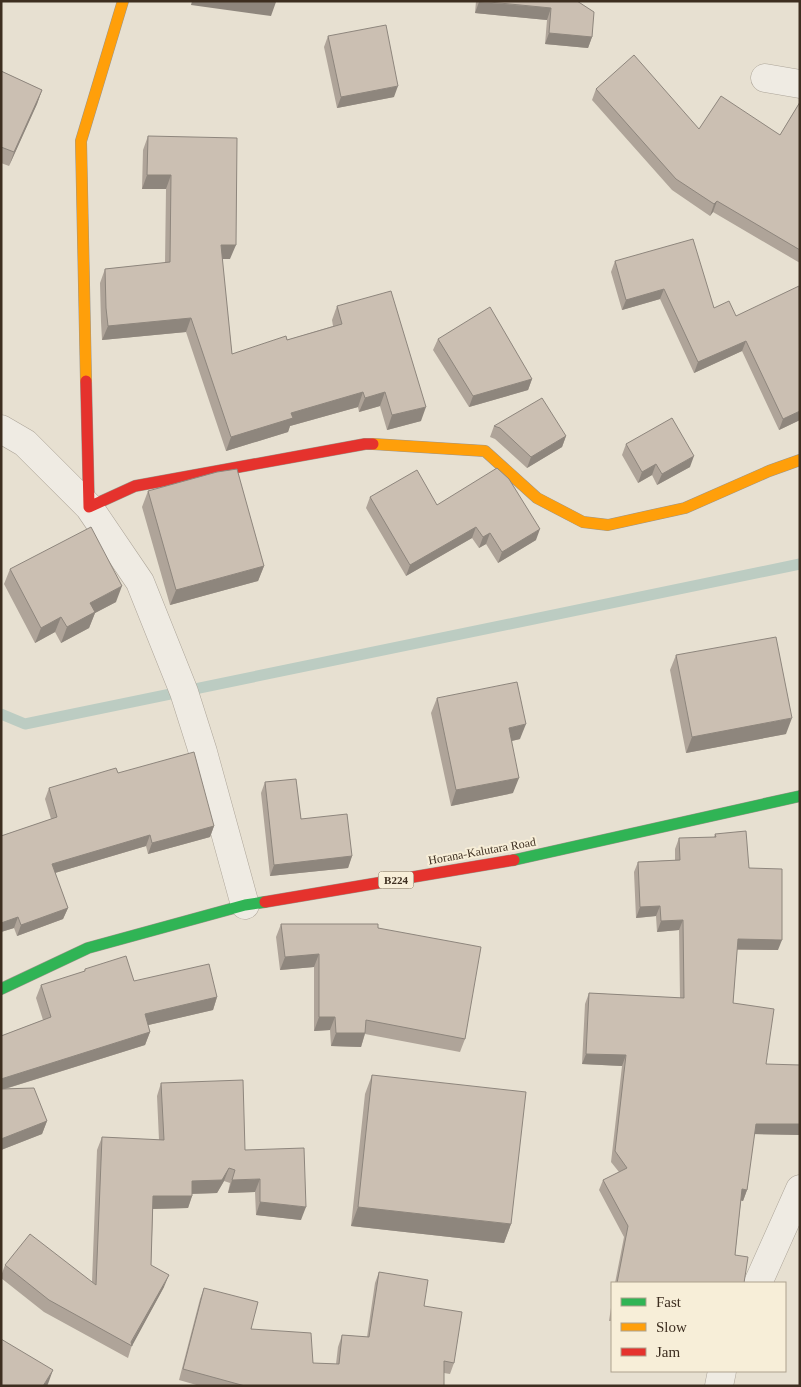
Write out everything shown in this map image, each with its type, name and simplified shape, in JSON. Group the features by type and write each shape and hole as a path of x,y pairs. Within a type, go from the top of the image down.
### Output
{"street":[{"path":"89,507 80,141 123,1"},
{"path":"765,78 800,84"},
{"path":"1,429 25,443 89,507 140,582 184,692 203,752 245,905"},
{"path":"89,507 135,486 365,444 485,451 537,498 583,522 608,526 685,508 800,460"},
{"path":"799,797 800,804"},
{"name":"Horana-Kalutara Road","path":"1,989 88,948 245,905 508,861 799,797"},
{"path":"758,1282 800,1189"},
{"path":"719,1386 722,1372"}],"building":[{"path":"479,1 577,1 594,12 592,37 549,33 551,8"},
{"path":"386,25 398,86 341,97 328,36"},
{"path":"634,55 699,129 721,96 780,135 800,102 800,250 717,201 714,204 676,179 596,89"},
{"path":"1,71 42,90 14,152 1,147"},
{"path":"148,136 237,138 236,245 221,245 232,354 286,336 287,340 342,324 337,306 391,291 426,407 392,415 385,392 365,398 363,392 291,413 293,418 231,437 191,318 108,326 105,269 170,262 171,175 147,175"},
{"path":"693,239 714,308 729,301 736,316 799,286 800,411 783,419 746,341 698,362 664,289 626,300 615,261"},
{"path":"490,307 532,379 473,396 438,339"},
{"path":"542,398 566,436 531,457 500,428 494,426"},
{"path":"672,418 694,456 662,474 656,464 642,472 626,444"},
{"path":"497,468 509,479 540,529 502,552 490,533 483,537 476,527 410,565 370,497 417,470 437,505"},
{"path":"237,469 264,566 176,590 148,491 217,472"},
{"path":"91,527 122,586 90,603 95,612 67,627 61,617 41,628 10,569"},
{"path":"776,637 792,718 692,737 676,655"},
{"path":"517,682 526,724 509,728 519,778 456,790 437,698"},
{"path":"194,752 214,826 152,843 150,835 52,864 68,908 21,925 18,917 1,923 1,836 57,817 49,788 116,768 118,773"},
{"path":"296,779 301,819 347,814 352,856 274,865 265,782"},
{"path":"746,831 749,868 782,869 782,940 738,939 733,1003 774,1009 766,1064 800,1065 800,1124 756,1124 747,1190 742,1189 735,1255 748,1257 744,1282 617,1282 628,1226 603,1180 627,1168 615,1151 626,1055 586,1054 589,993 684,998 683,920 661,921 660,906 640,907 638,862 680,860 679,838 716,837 715,834"},
{"path":"281,924 378,924 378,928 481,947 465,1039 366,1020 365,1033 336,1033 335,1017 319,1017 319,954 285,957"},
{"path":"126,956 134,981 209,964 217,997 145,1014 150,1032 1,1079 1,1036 51,1017 41,985"},
{"path":"372,1075 526,1092 511,1224 358,1207"},
{"path":"243,1080 245,1150 304,1148 306,1207 260,1202 260,1179 232,1180 235,1170 229,1168 222,1180 192,1181 192,1196 153,1196 151,1265 169,1275 131,1342 132,1346 49,1300 5,1265 30,1234 96,1285 102,1137 164,1140 161,1083"},
{"path":"34,1088 47,1121 1,1139 1,1089"},
{"path":"379,1272 428,1280 424,1306 462,1312 454,1363 444,1361 444,1386 245,1386 183,1369 204,1288 258,1302 251,1329 311,1333 313,1363 339,1364 342,1335 369,1337"},
{"path":"1,1339 53,1370 43,1386 1,1386"}],"waterway":[{"path":"1,714 25,724 800,564"}],"traffic: fast":[{"path":"514,860 800,796"},
{"path":"1,989 88,948 245,905 265,902"}],"traffic: slow":[{"path":"86,381 81,141 123,1"},
{"path":"373,444 485,451 537,498 583,522 608,525 685,508 769,471 800,460"}],"traffic: jam":[{"path":"86,381 89,507 135,486 373,444"},
{"path":"265,902 514,860"}]}
